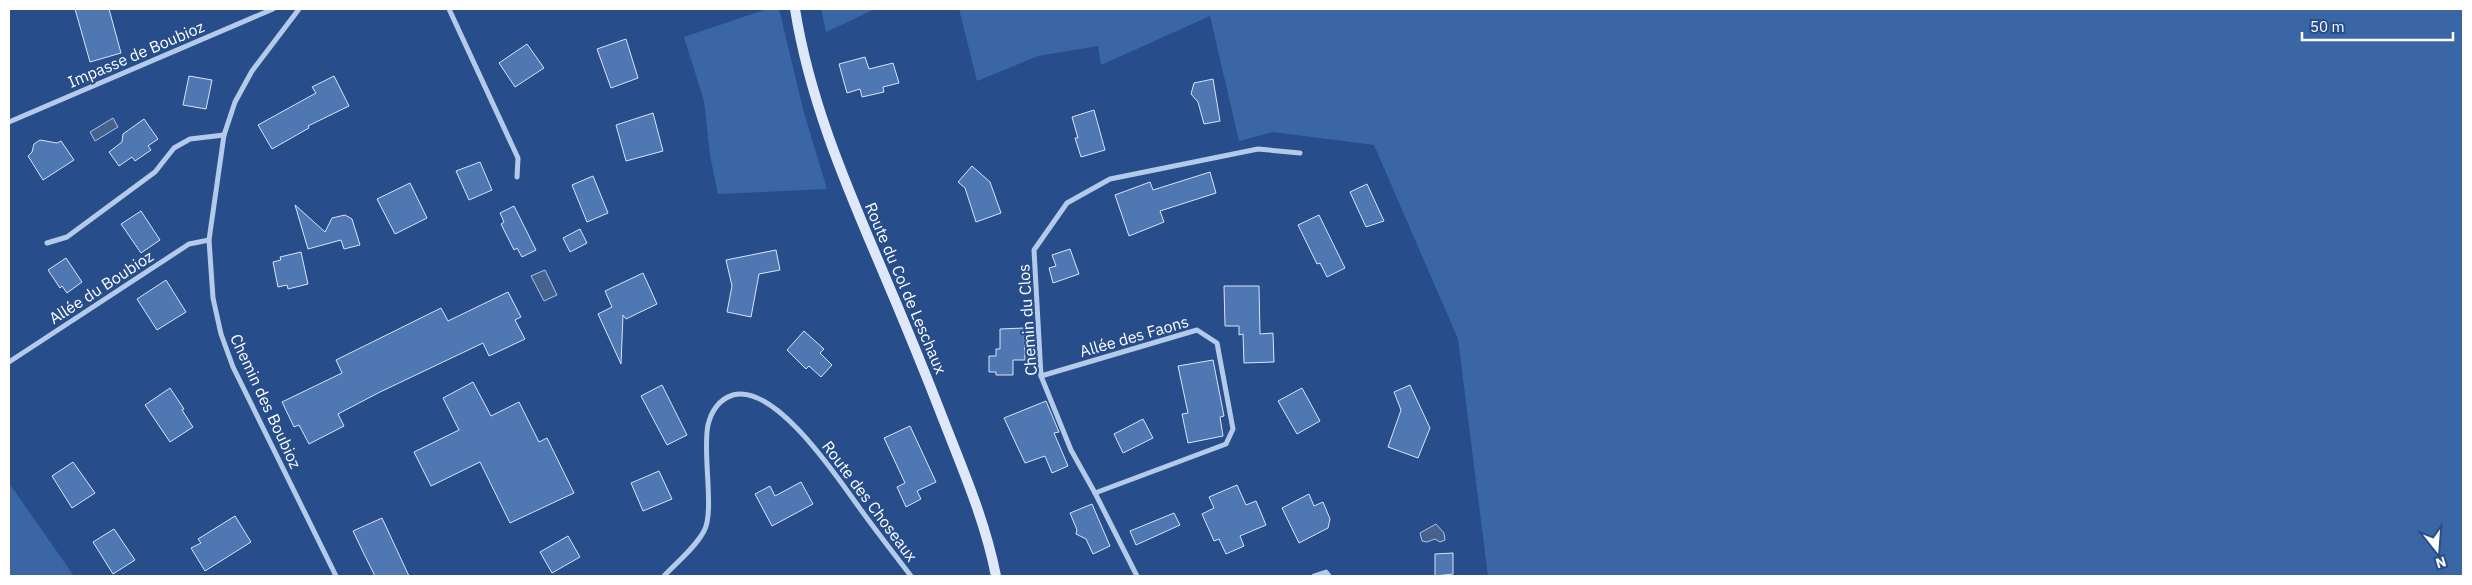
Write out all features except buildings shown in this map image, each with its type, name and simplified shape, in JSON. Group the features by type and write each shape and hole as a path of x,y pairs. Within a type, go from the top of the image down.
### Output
{"main road":[{"name":"Route du Col de Leschaux","path":"795,9 800,39 819,113 843,178 916,348 972,492 996,576"}],"street":[{"name":"Impasse de Boubioz","path":"9,122 273,9"},
{"name":"Chemin des Boubioz","path":"299,9 252,71 236,102 224,135 209,240 213,298 221,334 233,367 336,576"},
{"path":"449,9 518,158 518,177"},
{"path":"47,243 67,237 155,172 174,148 190,139 224,135"},
{"name":"Chemin du Clos","path":"1137,576 1071,450 1041,376 1034,250 1067,203 1110,179 1258,150 1300,153"},
{"name":"Allée du Boubioz","path":"9,362 190,244 209,240"},
{"name":"Allée des Faons","path":"1041,376 1197,330 1217,343 1233,429 1226,444 1095,493"},
{"name":"Route des Choseaux","path":"664,576 695,544 705,530 708,512 708,425 718,404 726,397 739,393 752,396 776,409 821,454 911,576"},
{"path":"1314,576 1326,572 1329,576"}],"shaded area":[{"path":"767,9 779,9 804,113 827,189 718,194 710,155 704,101 684,37"},
{"path":"821,9 875,9 826,32"},
{"path":"959,9 2463,9 2463,576 1488,576 1458,339 1374,145 1273,132 1239,141 1210,16 1101,65 1098,46 1038,56 977,81"},
{"path":"113,118 118,127 95,141 90,132"},
{"path":"545,270 557,295 544,301 531,276"},
{"path":"9,483 74,576 9,576"},
{"path":"1436,524 1444,533 1445,540 1440,542 1435,539 1427,542 1422,541 1420,533"}]}
